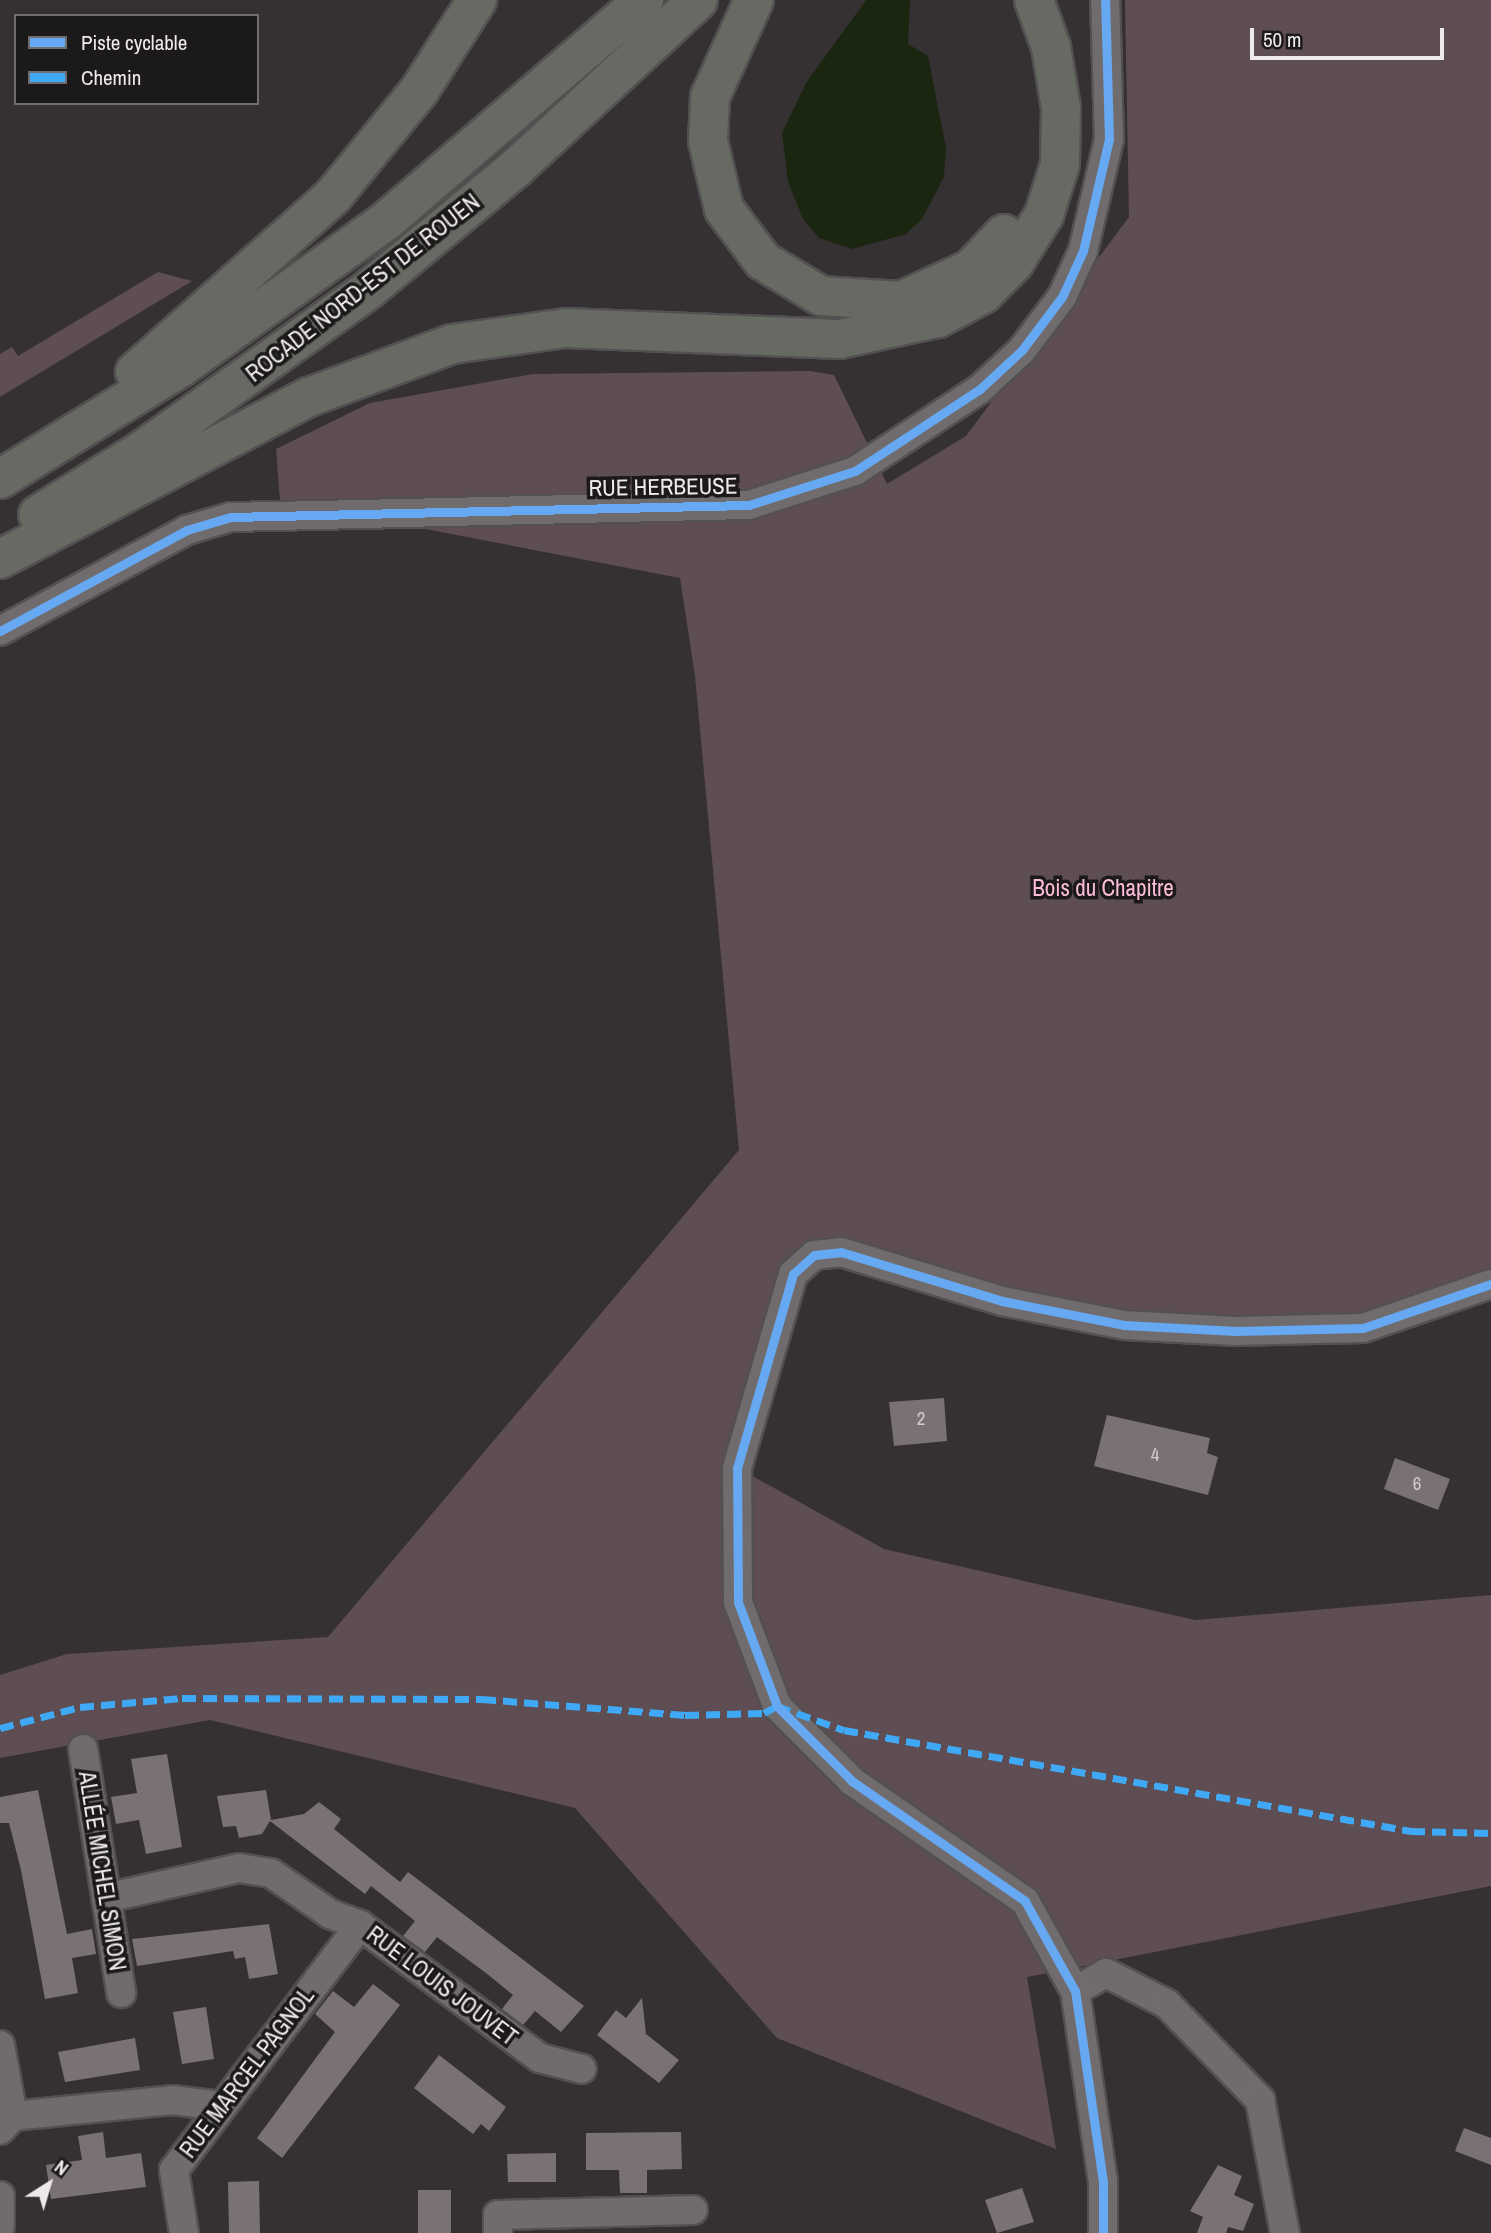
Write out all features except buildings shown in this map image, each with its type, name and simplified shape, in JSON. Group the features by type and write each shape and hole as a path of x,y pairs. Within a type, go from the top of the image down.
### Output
{"highway":[{"path":"12,472 244,280 333,196 419,92 477,0"},
{"name":"ROCADE NORD-EST DE ROUEN","path":"12,472 180,368 386,221 644,0"},
{"name":"ROCADE NORD-EST DE ROUEN","path":"0,538 141,451 368,290 517,167 698,0"},
{"path":"754,0 710,97 708,141 724,209 743,239 785,280 821,296 863,303 901,301 971,269 1017,214 1037,135 1034,92 1011,0"},
{"path":"0,559 309,397 452,344 566,328 840,339 938,318 983,294 1014,263 1044,215 1060,164 1059,96 1034,0"}],"street":[{"name":"RUE HERBEUSE","path":"0,631 187,530 231,517 749,505 855,471 981,389 1022,350 1062,297 1083,251 1109,139 1105,0"},
{"path":"1103,2233 1103,2182 1075,1991 1025,1901 852,1781 777,1706 738,1602 737,1468 793,1273 814,1255 841,1252 1002,1301 1124,1325 1236,1331 1363,1328 1491,1284"},
{"name":"ALLÉE MICHEL SIMON","path":"83,1749 121,1993"},
{"name":"RUE LOUIS JOUVET","path":"106,1898 239,1868 271,1873 330,1914 360,1925 540,2058 582,2070"},
{"name":"RUE MARCEL PAGNOL","path":"184,2233 174,2170 360,1925"},
{"path":"1075,1991 1107,1973 1167,2004 1260,2100 1285,2233"},
{"path":"0,2045 7,2123 172,2100 221,2106"},
{"path":"0,2196 0,2226"},
{"path":"498,2233 498,2215 693,2210"}],"green space":[{"name":"Bois du Chapitre","path":"1125,0 1491,0 1491,1284 1363,1328 1124,1325 814,1255 738,1468 884,1549 1195,1620 1491,1595 1491,1886 1027,1977 1056,2149 777,2038 575,1808 210,1720 0,1758 0,1675 67,1654 328,1637 739,1150 695,676 680,578 280,501 276,449 370,403 533,374 810,371 834,375 887,484 966,436 1129,217"},
{"path":"158,272 192,281 0,397 0,354 12,347 18,356"}],"shaded area":[{"path":"866,0 910,0 908,44 928,56 946,148 944,177 922,219 906,234 852,249 819,238 803,219 788,182 782,133 806,83"}],"marked path":[{"path":"0,1728 80,1707 182,1698 482,1699 685,1715 764,1713 777,1706 844,1730 1411,1831 1491,1833"}],"cycle path":[{"path":"0,631 187,530 231,517 749,505 855,471 980,389 1022,350 1062,297 1083,251 1109,139 1105,0"},
{"path":"1103,2233 1103,2182 1075,1991 1025,1901 852,1781 777,1706 738,1602 737,1468 793,1274 814,1255 841,1252 1002,1301 1124,1325 1236,1331 1363,1328 1491,1284"}]}
